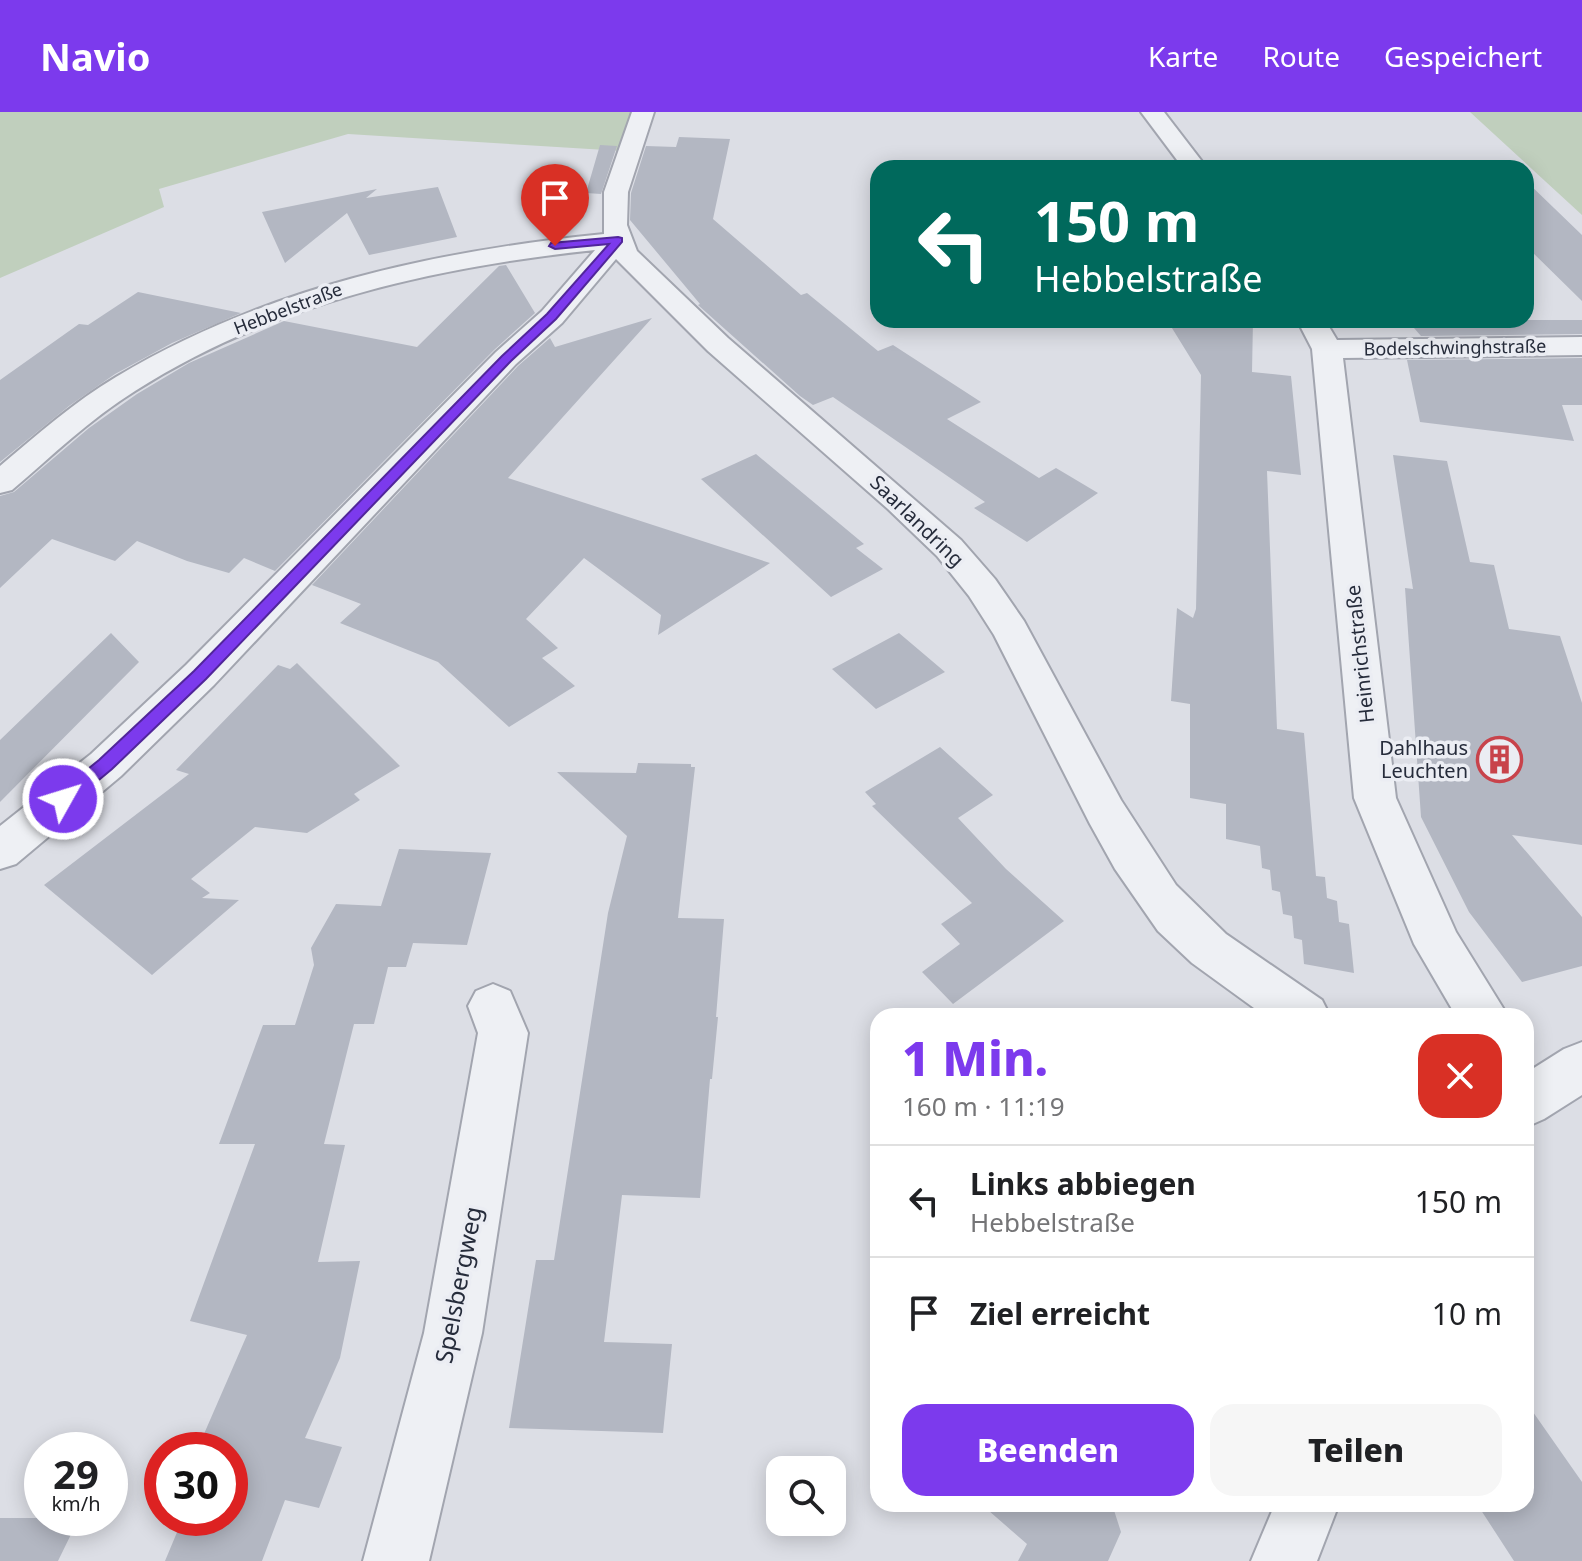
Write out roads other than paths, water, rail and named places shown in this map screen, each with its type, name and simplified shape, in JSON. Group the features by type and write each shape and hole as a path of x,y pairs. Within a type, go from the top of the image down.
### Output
{"street":[{"path":"0,851 106,765 200,675 495,369 552,317 618,240 617,189 643,112"},
{"path":"1152,112 1189,160"},
{"name":"Hebbelstraße","path":"0,483 123,386 171,358 258,317 326,293 429,265 523,248 618,240"},
{"name":"Saarlandring","path":"618,240 633,262 688,317 949,548 989,597 1038,676 1095,796 1161,901 1190,931 1293,1008"},
{"name":"Bodelschwinghstraße","path":"1319,335 1582,346"},
{"name":"Heinrichstraße","path":"1319,335 1375,798 1438,944 1478,1008"},
{"name":"Spelsbergweg","path":"396,1561 453,1333 503,1033 493,1006"},
{"path":"1534,1090 1582,1066"},
{"path":"1284,1561 1304,1512"}],"place":[{"name":"Dahlhaus Leuchten","path":"1499,760"}]}
